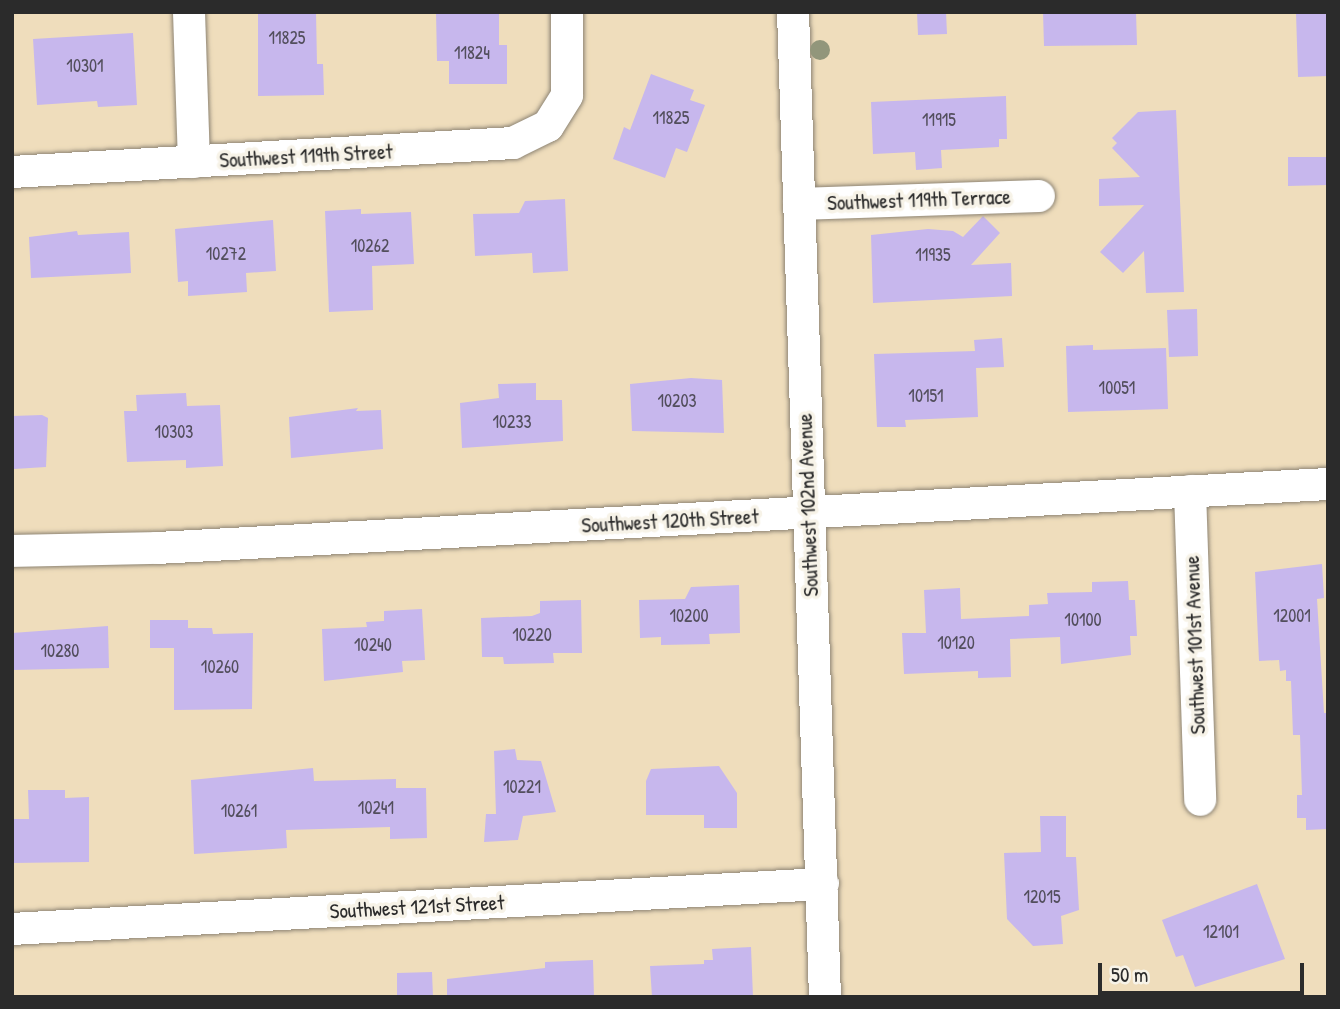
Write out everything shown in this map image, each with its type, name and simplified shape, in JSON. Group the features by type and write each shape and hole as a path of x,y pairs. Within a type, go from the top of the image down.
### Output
{"street":[{"path":"189,12 194,162"},
{"name":"Southwest 119th Street","path":"12,172 513,143 548,126 569,83 567,12"},
{"name":"Southwest 102nd Avenue","path":"793,12 825,997"},
{"name":"Southwest 119th Terrace","path":"799,204 1039,196"},
{"name":"Southwest 120th Street","path":"12,551 808,513 1328,484"},
{"name":"Southwest 101st Avenue","path":"1190,491 1200,800"},
{"name":"Southwest 121st Street","path":"12,929 822,884"}],"building":[{"path":"258,12 316,12 317,64 323,64 324,95 258,96"},
{"path":"436,12 499,12 499,45 507,45 507,84 449,84 449,61 437,61"},
{"path":"917,12 946,12 947,34 918,35"},
{"path":"1043,12 1136,12 1137,45 1044,46"},
{"path":"1296,12 1328,12 1328,76 1298,77"},
{"path":"133,33 137,105 98,107 97,101 37,105 33,39"},
{"path":"651,74 694,90 690,100 705,105 687,152 676,148 665,178 613,159 624,127 630,130"},
{"path":"1006,96 1007,139 999,139 999,147 941,150 942,168 916,170 915,152 873,154 871,102"},
{"path":"1176,110 1184,292 1146,293 1144,251 1123,273 1100,252 1144,205 1099,206 1099,179 1140,177 1112,148 1117,143 1112,138 1138,112"},
{"path":"1288,157 1328,157 1328,185 1288,186"},
{"path":"565,199 568,271 533,273 532,253 475,256 473,214 519,213 525,201"},
{"path":"361,209 361,214 411,212 414,264 372,266 373,310 329,312 325,211"},
{"path":"983,216 1000,233 971,265 1011,263 1012,296 873,303 871,235 928,229 953,231 963,237"},
{"path":"273,220 276,271 246,273 247,292 188,296 188,281 178,282 175,229"},
{"path":"77,231 78,235 129,232 131,273 31,278 29,237"},
{"path":"1197,309 1198,356 1169,357 1167,310"},
{"path":"1002,338 1004,367 976,368 978,417 905,420 906,427 877,427 874,354 975,351 974,340"},
{"path":"1093,345 1093,350 1166,348 1168,409 1068,412 1066,346"},
{"path":"691,378 722,380 724,433 632,431 630,384"},
{"path":"536,383 536,400 562,400 563,441 462,448 460,403 499,398 498,384"},
{"path":"186,393 187,406 220,405 223,466 186,468 186,460 127,462 124,411 137,411 136,395"},
{"path":"358,408 356,411 381,410 383,449 291,458 289,417"},
{"path":"42,415 48,418 46,467 14,469 12,416"},
{"path":"1322,564 1324,598 1317,599 1324,713 1328,713 1328,829 1306,830 1306,818 1297,818 1297,795 1302,795 1300,735 1293,735 1291,681 1286,681 1286,670 1280,671 1279,660 1259,661 1255,572"},
{"path":"1128,581 1129,600 1135,600 1137,636 1130,636 1131,655 1061,664 1060,637 1010,639 1011,677 978,678 978,671 904,674 902,633 926,633 924,590 960,588 961,619 1029,616 1029,605 1048,604 1047,593 1092,592 1092,582"},
{"path":"739,585 740,633 709,634 710,644 661,645 661,637 640,638 639,600 685,599 691,587"},
{"path":"581,600 582,653 553,653 554,663 504,664 503,657 482,657 481,618 532,616 540,613 540,601"},
{"path":"422,609 425,660 402,661 403,672 324,681 322,629 367,627 366,622 384,621 384,611"},
{"path":"150,620 188,620 188,628 212,628 213,634 253,633 252,709 174,710 174,648 150,648"},
{"path":"108,626 109,668 12,670 12,633"},
{"path":"515,749 517,760 541,761 556,812 523,816 518,840 484,842 486,814 496,814 494,751"},
{"path":"719,766 737,793 737,828 704,828 704,815 646,815 646,781 651,769"},
{"path":"313,768 314,781 396,779 396,788 426,788 427,838 390,839 390,827 286,830 287,848 194,854 191,780"},
{"path":"28,790 65,790 65,798 89,797 89,862 12,863 12,819 29,819"},
{"path":"1040,816 1066,816 1066,857 1076,857 1079,910 1061,916 1063,944 1033,946 1007,919 1004,853 1041,852"},
{"path":"1257,884 1285,959 1195,987 1183,955 1176,957 1162,920"},
{"path":"751,947 753,997 652,997 650,966 704,964 704,960 713,960 712,949"},
{"path":"593,960 594,997 447,997 447,979 545,968 545,962"},
{"path":"432,972 433,997 397,997 397,973"}]}
